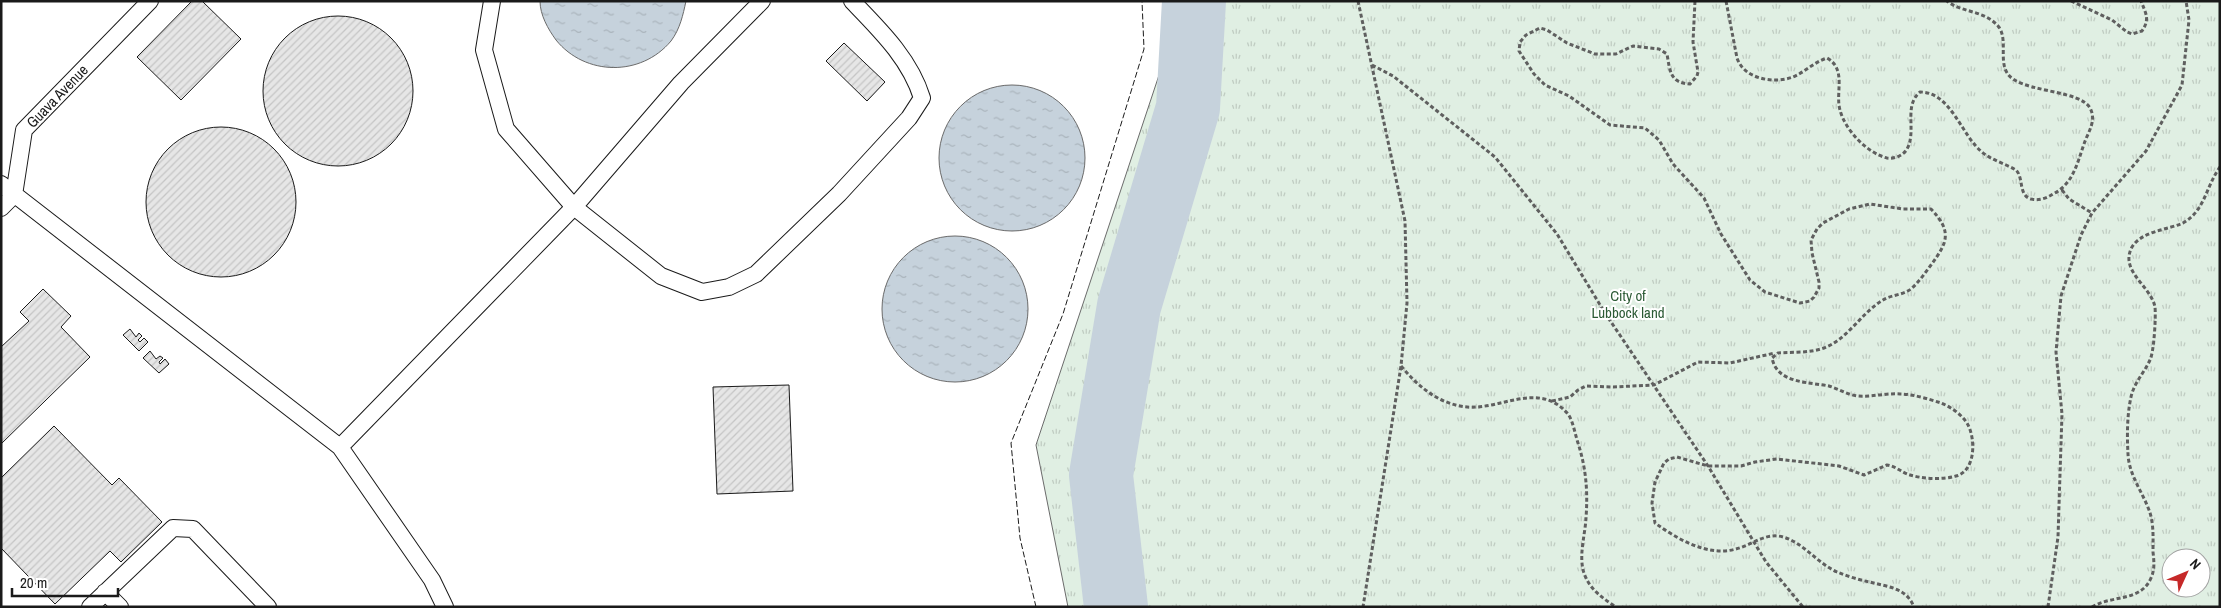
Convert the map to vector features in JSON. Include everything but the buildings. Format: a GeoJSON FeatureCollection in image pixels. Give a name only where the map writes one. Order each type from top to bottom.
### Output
{"type":"FeatureCollection","features":[{"type":"Feature","properties":{"kind":"lane","name":"Guava Avenue"},"geometry":{"type":"LineString","coordinates":[[8,190],[24,130],[150,1]]}},
{"type":"Feature","properties":{"kind":"lane"},"geometry":{"type":"LineString","coordinates":[[492,1],[484,50],[506,128],[574,207],[661,276],[702,292],[729,287],[756,274],[839,194],[908,118],[922,98],[916,78],[886,37],[852,1]]}},
{"type":"Feature","properties":{"kind":"lane"},"geometry":{"type":"LineString","coordinates":[[340,447],[574,207],[680,84],[762,1]]}},
{"type":"Feature","properties":{"kind":"lane"},"geometry":{"type":"LineString","coordinates":[[1,208],[8,190],[340,447],[432,580],[445,607]]}},
{"type":"Feature","properties":{"kind":"lane"},"geometry":{"type":"LineString","coordinates":[[90,607],[173,528],[193,529],[268,607]]}},
{"type":"Feature","properties":{"kind":"lane"},"geometry":{"type":"LineString","coordinates":[[106,592],[120,607]]}},
{"type":"Feature","properties":{"kind":"path"},"geometry":{"type":"LineString","coordinates":[[1358,1],[1405,221],[1407,303],[1400,366],[1363,607]]}},
{"type":"Feature","properties":{"kind":"path"},"geometry":{"type":"LineString","coordinates":[[1552,401],[1570,397],[1586,386],[1613,388],[1654,385],[1698,362],[1730,363],[1778,352],[1807,352],[1829,346],[1846,334],[1882,300],[1910,290],[1924,275],[1945,246],[1945,232],[1941,219],[1928,208],[1903,208],[1870,204],[1849,209],[1823,223],[1811,240],[1819,282],[1819,288],[1814,298],[1800,303],[1765,292],[1750,280],[1721,234],[1704,198],[1673,164],[1659,140],[1644,128],[1610,125],[1568,96],[1545,85],[1534,74],[1519,51],[1520,42],[1526,35],[1540,28],[1547,30],[1567,43],[1595,54],[1616,54],[1633,46],[1659,49],[1667,54],[1671,73],[1675,79],[1681,83],[1690,84],[1698,72],[1693,42],[1695,1]]}},
{"type":"Feature","properties":{"kind":"path"},"geometry":{"type":"LineString","coordinates":[[1726,1],[1737,58],[1742,68],[1755,78],[1782,80],[1794,77],[1820,60],[1827,58],[1832,61],[1839,73],[1838,98],[1840,112],[1853,134],[1873,152],[1891,158],[1897,157],[1906,151],[1910,139],[1912,101],[1920,92],[1926,92],[1944,102],[1954,112],[1968,138],[1983,153],[2019,172],[2023,192],[2027,196],[2031,199],[2046,199],[2062,190],[2073,174],[2091,128],[2093,121],[2092,110],[2088,104],[2078,99],[2025,86],[2011,78],[2004,64],[2002,34],[1999,27],[1991,19],[1955,7],[1947,1]]}},
{"type":"Feature","properties":{"kind":"path"},"geometry":{"type":"LineString","coordinates":[[2071,1],[2112,20],[2132,34],[2142,31],[2147,23],[2148,18],[2141,1]]}},
{"type":"Feature","properties":{"kind":"path"},"geometry":{"type":"LineString","coordinates":[[2048,607],[2058,537],[2062,414],[2056,352],[2061,296],[2081,236],[2092,213],[2146,150],[2182,85],[2189,20],[2186,1]]}},
{"type":"Feature","properties":{"kind":"path"},"geometry":{"type":"LineString","coordinates":[[1372,65],[1393,76],[1494,157],[1557,234],[1708,466],[1754,542],[1780,581],[1804,607]]}},
{"type":"Feature","properties":{"kind":"path"},"geometry":{"type":"LineString","coordinates":[[2092,607],[2110,599],[2137,594],[2150,580],[2154,569],[2153,527],[2149,511],[2130,469],[2127,434],[2130,397],[2151,355],[2155,308],[2149,293],[2130,268],[2128,262],[2132,247],[2144,237],[2183,222],[2194,214],[2204,202],[2214,175],[2220,167]]}},
{"type":"Feature","properties":{"kind":"path"},"geometry":{"type":"LineString","coordinates":[[2062,190],[2070,199],[2092,213]]}},
{"type":"Feature","properties":{"kind":"path"},"geometry":{"type":"LineString","coordinates":[[1778,352],[1772,358],[1778,369],[1785,376],[1802,382],[1830,386],[1855,396],[1873,397],[1900,394],[1946,405],[1959,413],[1968,424],[1972,449],[1970,465],[1967,470],[1958,476],[1936,478],[1908,474],[1887,465],[1864,475],[1839,466],[1777,459],[1754,462],[1742,466],[1708,466],[1677,457],[1669,459],[1664,463],[1655,482],[1652,503],[1655,523],[1672,535],[1706,549],[1719,551],[1736,549],[1765,536],[1782,536],[1797,543],[1836,571],[1871,583],[1888,585],[1903,592],[1914,607]]}},
{"type":"Feature","properties":{"kind":"path"},"geometry":{"type":"LineString","coordinates":[[1400,366],[1429,394],[1443,402],[1462,407],[1493,405],[1526,397],[1538,397],[1552,401],[1569,416],[1583,458],[1587,480],[1582,564],[1585,576],[1591,587],[1616,607]]}},
{"type":"Feature","properties":{"kind":"green space","name":"City of Lubbock land"},"geometry":{"type":"Polygon","coordinates":[[[1167,1],[2220,1],[2220,607],[1068,607],[1036,445],[1175,27],[1167,1]]]}},
{"type":"Feature","properties":{"kind":"water"},"geometry":{"type":"Polygon","coordinates":[[[540,1],[686,1],[677,32],[659,53],[629,66],[613,68],[597,66],[568,52],[547,27],[541,11],[540,1]]]}},
{"type":"Feature","properties":{"kind":"water"},"geometry":{"type":"Polygon","coordinates":[[[1012,85],[1040,91],[1064,106],[1079,130],[1085,158],[1079,186],[1064,210],[1040,225],[1012,231],[984,225],[960,210],[945,186],[939,158],[945,130],[960,106],[984,91],[1012,85]]]}},
{"type":"Feature","properties":{"kind":"water"},"geometry":{"type":"Polygon","coordinates":[[[955,236],[983,242],[995,248],[1006,258],[1016,269],[1022,281],[1028,309],[1022,337],[1016,349],[1006,360],[995,370],[983,376],[955,382],[927,376],[915,370],[904,360],[894,349],[888,337],[882,309],[888,281],[894,269],[904,258],[915,248],[927,242],[955,236]]]}},
{"type":"Feature","properties":{"kind":"waterway"},"geometry":{"type":"LineString","coordinates":[[1116,607],[1101,475],[1129,306],[1188,108],[1194,1]]}},
{"type":"Feature","properties":{"kind":"fence"},"geometry":{"type":"LineString","coordinates":[[1036,607],[1020,538],[1011,443],[1063,314],[1144,49],[1142,1]]}}]}
